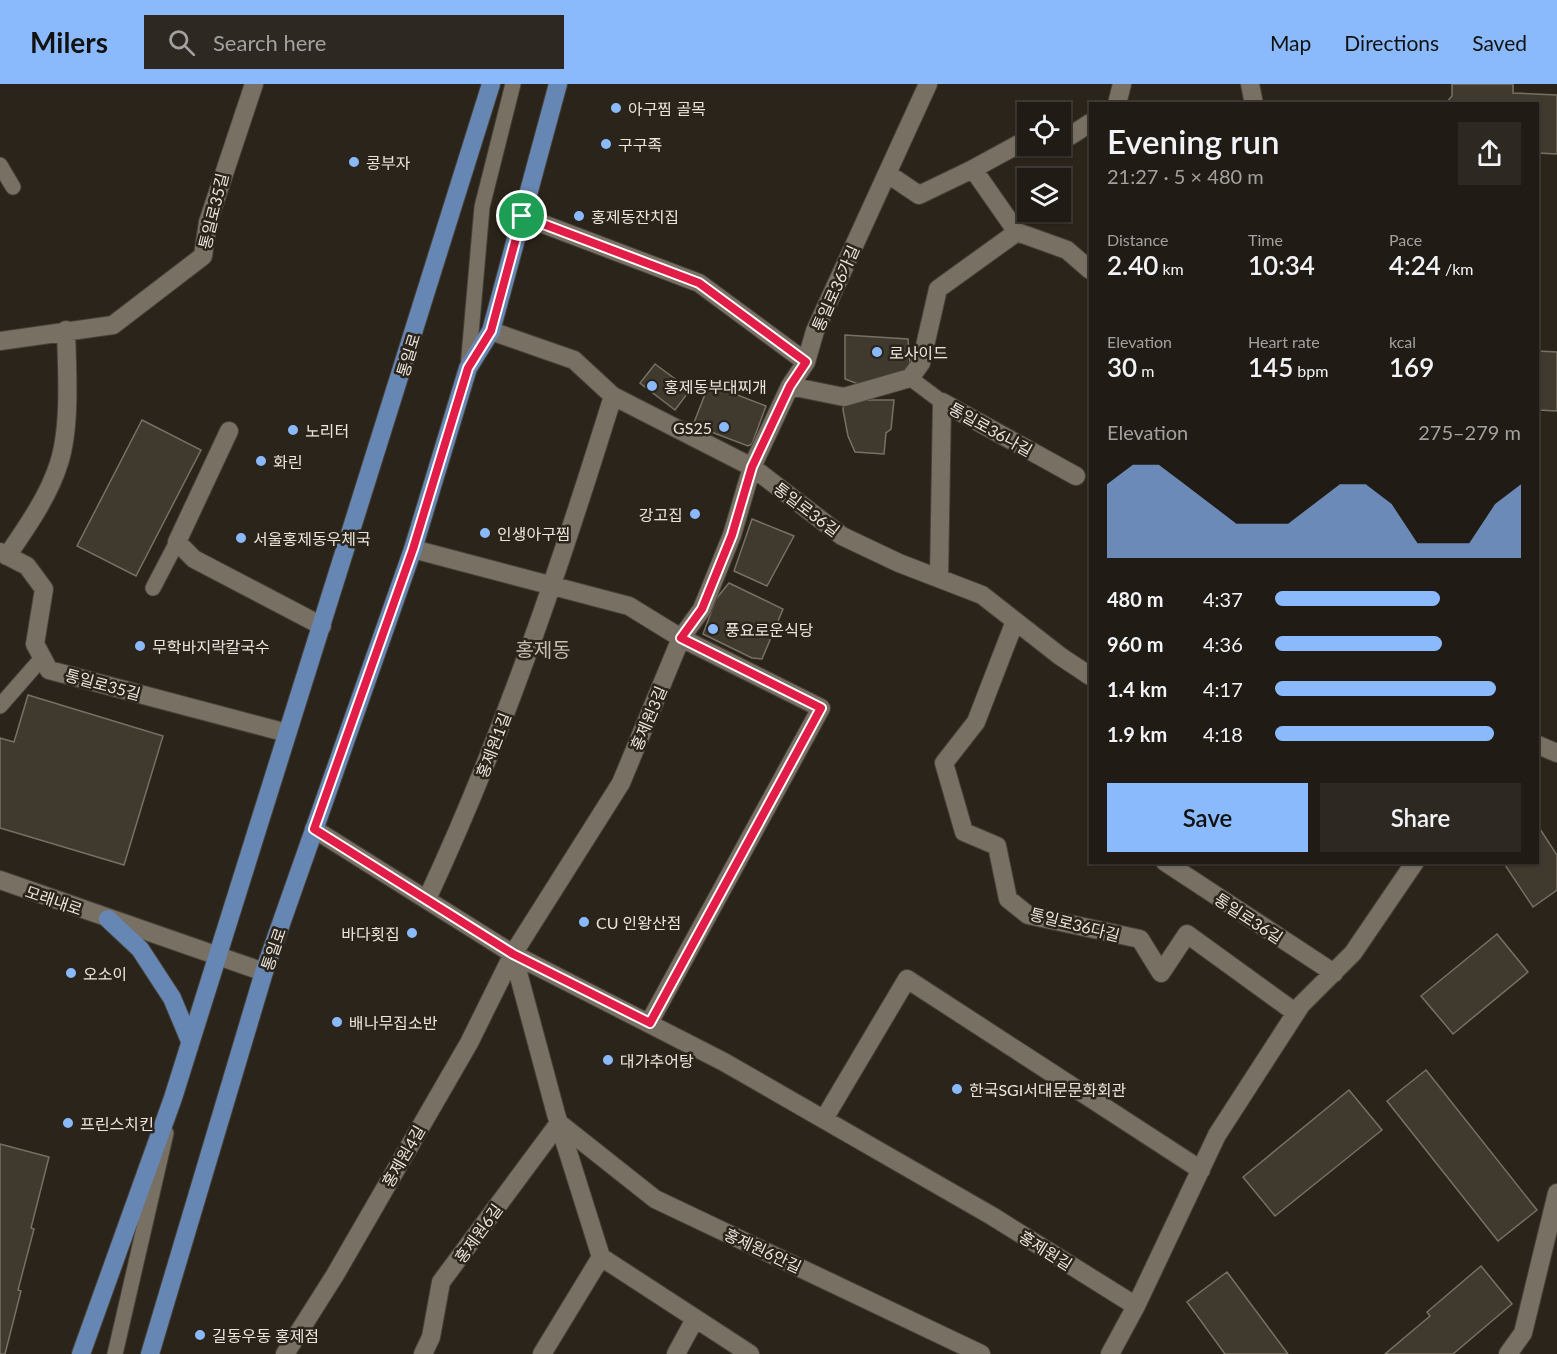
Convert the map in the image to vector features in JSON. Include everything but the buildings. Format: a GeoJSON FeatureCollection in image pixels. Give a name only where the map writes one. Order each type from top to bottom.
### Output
{"type":"FeatureCollection","features":[{"type":"Feature","properties":{"kind":"main road","name":"통일로"},"geometry":{"type":"LineString","coordinates":[[81,1354],[173,1098],[491,84]]}},
{"type":"Feature","properties":{"kind":"main road","name":"통일로"},"geometry":{"type":"LineString","coordinates":[[150,1354],[264,972],[413,549],[468,368],[491,331],[558,84]]}},
{"type":"Feature","properties":{"kind":"main road"},"geometry":{"type":"LineString","coordinates":[[108,919],[140,949],[172,998],[190,1041]]}},
{"type":"Feature","properties":{"kind":"street","name":"통일로35길"},"geometry":{"type":"LineString","coordinates":[[0,341],[113,325],[203,256],[208,222],[254,84]]}},
{"type":"Feature","properties":{"kind":"street","name":"통일로36가길"},"geometry":{"type":"LineString","coordinates":[[752,467],[790,386],[806,362],[815,331],[928,84]]}},
{"type":"Feature","properties":{"kind":"street"},"geometry":{"type":"LineString","coordinates":[[1250,84],[1254,102]]}},
{"type":"Feature","properties":{"kind":"street"},"geometry":{"type":"LineString","coordinates":[[1071,135],[1089,124]]}},
{"type":"Feature","properties":{"kind":"street"},"geometry":{"type":"LineString","coordinates":[[888,174],[919,195],[1017,145]]}},
{"type":"Feature","properties":{"kind":"street"},"geometry":{"type":"LineString","coordinates":[[973,169],[1017,232],[1067,250],[1089,269]]}},
{"type":"Feature","properties":{"kind":"street"},"geometry":{"type":"LineString","coordinates":[[522,216],[699,283],[806,362]]}},
{"type":"Feature","properties":{"kind":"street"},"geometry":{"type":"LineString","coordinates":[[790,386],[844,397],[910,378],[921,363],[938,289],[1017,232]]}},
{"type":"Feature","properties":{"kind":"street"},"geometry":{"type":"LineString","coordinates":[[42,658],[35,644],[44,589],[27,566],[4,554],[32,517],[59,463],[68,397],[66,330]]}},
{"type":"Feature","properties":{"kind":"street","name":"통일로36길"},"geometry":{"type":"LineString","coordinates":[[491,331],[574,360],[613,396],[752,467],[842,536],[982,595],[1060,656],[1089,675]]}},
{"type":"Feature","properties":{"kind":"street","name":"홍제원1길"},"geometry":{"type":"LineString","coordinates":[[427,898],[471,804],[551,587],[613,396]]}},
{"type":"Feature","properties":{"kind":"street"},"geometry":{"type":"LineString","coordinates":[[939,578],[942,402]]}},
{"type":"Feature","properties":{"kind":"street","name":"통일로36나길"},"geometry":{"type":"LineString","coordinates":[[942,402],[1076,476]]}},
{"type":"Feature","properties":{"kind":"street"},"geometry":{"type":"LineString","coordinates":[[229,431],[177,542],[194,559],[321,626]]}},
{"type":"Feature","properties":{"kind":"street","name":"홍제원3길"},"geometry":{"type":"LineString","coordinates":[[513,954],[621,783],[681,638],[702,609],[711,588],[732,535],[752,467]]}},
{"type":"Feature","properties":{"kind":"street"},"geometry":{"type":"LineString","coordinates":[[413,549],[629,606],[681,638],[821,708],[650,1023]]}},
{"type":"Feature","properties":{"kind":"street","name":"통일로36다길"},"geometry":{"type":"LineString","coordinates":[[1015,621],[976,722],[944,763],[964,832],[997,846],[1008,899],[1028,915],[1140,939],[1161,973],[1186,934],[1296,1013]]}},
{"type":"Feature","properties":{"kind":"street","name":"통일로35길"},"geometry":{"type":"LineString","coordinates":[[42,658],[49,670],[287,733]]}},
{"type":"Feature","properties":{"kind":"street"},"geometry":{"type":"LineString","coordinates":[[1539,745],[1557,753]]}},
{"type":"Feature","properties":{"kind":"street","name":"홍제원길"},"geometry":{"type":"LineString","coordinates":[[314,829],[513,954],[724,1062],[992,1216],[1136,1306]]}},
{"type":"Feature","properties":{"kind":"street","name":"통일로36길"},"geometry":{"type":"LineString","coordinates":[[1168,864],[1334,973]]}},
{"type":"Feature","properties":{"kind":"street"},"geometry":{"type":"LineString","coordinates":[[1110,1354],[1136,1306],[1217,1135],[1296,1013],[1353,953],[1414,864]]}},
{"type":"Feature","properties":{"kind":"street","name":"모래내로"},"geometry":{"type":"LineString","coordinates":[[2,885],[264,972]]}},
{"type":"Feature","properties":{"kind":"street"},"geometry":{"type":"LineString","coordinates":[[513,954],[559,1123],[601,1257],[750,1354]]}},
{"type":"Feature","properties":{"kind":"street","name":"홍제원4길"},"geometry":{"type":"LineString","coordinates":[[285,1354],[335,1275],[469,1043],[513,954]]}},
{"type":"Feature","properties":{"kind":"street"},"geometry":{"type":"LineString","coordinates":[[824,1119],[907,979],[1201,1170]]}},
{"type":"Feature","properties":{"kind":"street","name":"홍제원6길"},"geometry":{"type":"LineString","coordinates":[[423,1354],[431,1337],[441,1282],[559,1123]]}},
{"type":"Feature","properties":{"kind":"street","name":"홍제원6안길"},"geometry":{"type":"LineString","coordinates":[[559,1123],[655,1199],[981,1354]]}},
{"type":"Feature","properties":{"kind":"street"},"geometry":{"type":"LineString","coordinates":[[1508,1354],[1522,1333],[1557,1193]]}},
{"type":"Feature","properties":{"kind":"street"},"geometry":{"type":"LineString","coordinates":[[542,1354],[601,1257]]}},
{"type":"Feature","properties":{"kind":"street"},"geometry":{"type":"LineString","coordinates":[[676,1354],[696,1319]]}},
{"type":"Feature","properties":{"kind":"lane"},"geometry":{"type":"LineString","coordinates":[[468,368],[482,207],[513,84]]}},
{"type":"Feature","properties":{"kind":"lane"},"geometry":{"type":"LineString","coordinates":[[0,165],[13,187]]}},
{"type":"Feature","properties":{"kind":"lane","name":"통일로36나길"},"geometry":{"type":"LineString","coordinates":[[910,378],[942,402]]}},
{"type":"Feature","properties":{"kind":"lane"},"geometry":{"type":"LineString","coordinates":[[153,588],[177,542]]}},
{"type":"Feature","properties":{"kind":"lane"},"geometry":{"type":"LineString","coordinates":[[0,705],[42,658]]}},
{"type":"Feature","properties":{"kind":"lane"},"geometry":{"type":"LineString","coordinates":[[115,1354],[160,1167],[173,1098]]}},
{"type":"Feature","properties":{"kind":"place","name":"아구찜 골목"},"geometry":{"type":"Point","coordinates":[616,108]}},
{"type":"Feature","properties":{"kind":"place","name":"구구족"},"geometry":{"type":"Point","coordinates":[606,144]}},
{"type":"Feature","properties":{"kind":"place","name":"콩부자"},"geometry":{"type":"Point","coordinates":[354,162]}},
{"type":"Feature","properties":{"kind":"place","name":"홍제동잔치집"},"geometry":{"type":"Point","coordinates":[579,216]}},
{"type":"Feature","properties":{"kind":"place","name":"로사이드"},"geometry":{"type":"Point","coordinates":[877,352]}},
{"type":"Feature","properties":{"kind":"place","name":"홍제동부대찌개"},"geometry":{"type":"Point","coordinates":[652,386]}},
{"type":"Feature","properties":{"kind":"place","name":"GS25"},"geometry":{"type":"Point","coordinates":[724,427]}},
{"type":"Feature","properties":{"kind":"place","name":"노리터"},"geometry":{"type":"Point","coordinates":[293,430]}},
{"type":"Feature","properties":{"kind":"place","name":"화린"},"geometry":{"type":"Point","coordinates":[261,461]}},
{"type":"Feature","properties":{"kind":"place","name":"강고집"},"geometry":{"type":"Point","coordinates":[695,514]}},
{"type":"Feature","properties":{"kind":"place","name":"인생아구찜"},"geometry":{"type":"Point","coordinates":[485,533]}},
{"type":"Feature","properties":{"kind":"place","name":"서울홍제동우체국"},"geometry":{"type":"Point","coordinates":[241,538]}},
{"type":"Feature","properties":{"kind":"place","name":"풍요로운식당"},"geometry":{"type":"Point","coordinates":[713,629]}},
{"type":"Feature","properties":{"kind":"place","name":"무학바지락칼국수"},"geometry":{"type":"Point","coordinates":[140,646]}},
{"type":"Feature","properties":{"kind":"place","name":"CU 인왕산점"},"geometry":{"type":"Point","coordinates":[584,922]}},
{"type":"Feature","properties":{"kind":"place","name":"바다횟집"},"geometry":{"type":"Point","coordinates":[412,933]}},
{"type":"Feature","properties":{"kind":"place","name":"오소이"},"geometry":{"type":"Point","coordinates":[71,973]}},
{"type":"Feature","properties":{"kind":"place","name":"배나무집소반"},"geometry":{"type":"Point","coordinates":[337,1022]}},
{"type":"Feature","properties":{"kind":"place","name":"대가추어탕"},"geometry":{"type":"Point","coordinates":[608,1060]}},
{"type":"Feature","properties":{"kind":"place","name":"한국SGI서대문문화회관"},"geometry":{"type":"Point","coordinates":[957,1089]}},
{"type":"Feature","properties":{"kind":"place","name":"프린스치킨"},"geometry":{"type":"Point","coordinates":[68,1123]}},
{"type":"Feature","properties":{"kind":"place","name":"길동우동 홍제점"},"geometry":{"type":"Point","coordinates":[200,1335]}},
{"type":"Feature","properties":{"kind":"district","name":"홍제동"},"geometry":{"type":"Point","coordinates":[543,649]}},
{"type":"Feature","properties":{"kind":"route"},"geometry":{"type":"LineString","coordinates":[[522,216],[699,283],[806,362],[790,386],[752,467],[732,535],[702,609],[681,638],[821,708],[650,1023],[513,954],[314,829],[413,549],[468,368],[491,331],[522,216]]}}]}
